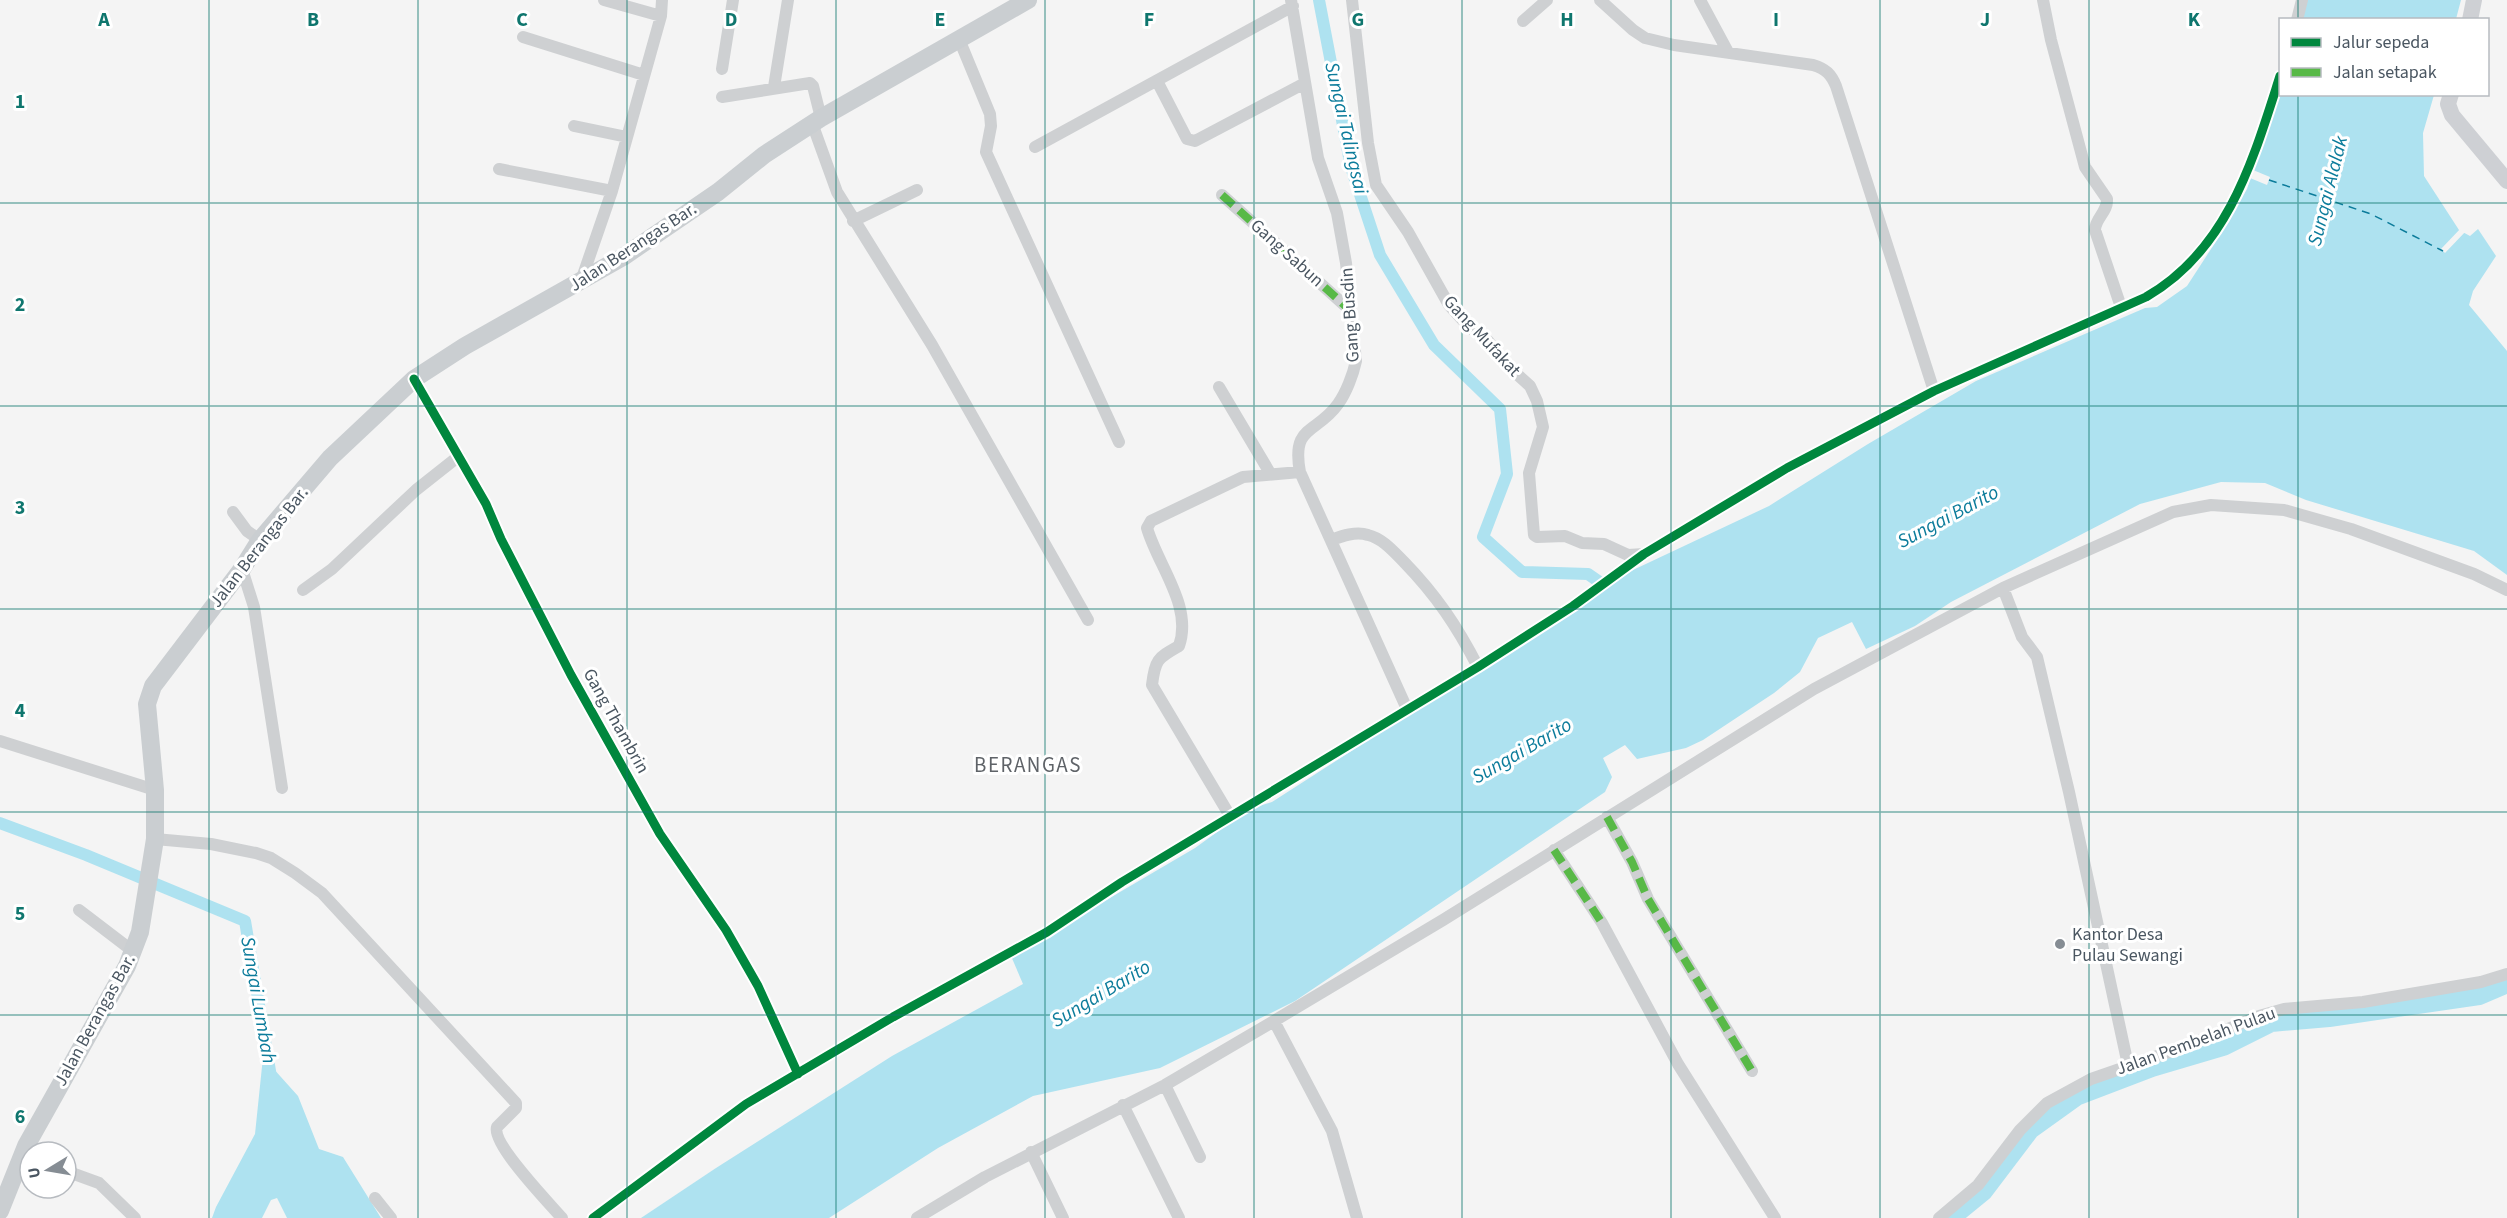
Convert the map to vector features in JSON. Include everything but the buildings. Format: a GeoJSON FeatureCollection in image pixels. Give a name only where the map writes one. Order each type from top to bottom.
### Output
{"type":"FeatureCollection","features":[{"type":"Feature","properties":{"kind":"main road","name":"Jalan Berangas Bar."},"geometry":{"type":"LineString","coordinates":[[35,1140],[134,952],[144,910],[154,842],[155,790],[147,704],[153,686],[242,569],[260,540],[330,458],[414,379],[465,346],[580,283],[718,192],[764,155],[817,121],[1028,0]]}},
{"type":"Feature","properties":{"kind":"main road","name":"Jalan Berangas Bar."},"geometry":{"type":"LineString","coordinates":[[0,1211],[18,1174]]}},
{"type":"Feature","properties":{"kind":"street"},"geometry":{"type":"LineString","coordinates":[[604,0],[661,16]]}},
{"type":"Feature","properties":{"kind":"street"},"geometry":{"type":"LineString","coordinates":[[580,283],[612,191],[661,16],[663,0]]}},
{"type":"Feature","properties":{"kind":"street"},"geometry":{"type":"LineString","coordinates":[[722,69],[733,0]]}},
{"type":"Feature","properties":{"kind":"street"},"geometry":{"type":"LineString","coordinates":[[774,87],[788,0]]}},
{"type":"Feature","properties":{"kind":"street","name":"Gang Mufakat"},"geometry":{"type":"LineString","coordinates":[[1352,0],[1368,143],[1376,185],[1408,232],[1449,305],[1469,327],[1488,341],[1508,366],[1530,386],[1537,401],[1543,427],[1529,473],[1534,535],[1537,537],[1565,536],[1582,543],[1604,544],[1628,555],[1642,556]]}},
{"type":"Feature","properties":{"kind":"street"},"geometry":{"type":"LineString","coordinates":[[1523,21],[1546,0]]}},
{"type":"Feature","properties":{"kind":"street"},"geometry":{"type":"LineString","coordinates":[[1600,0],[1645,38],[1813,65],[1824,68],[1833,78],[1934,391]]}},
{"type":"Feature","properties":{"kind":"street"},"geometry":{"type":"LineString","coordinates":[[1700,0],[1728,52]]}},
{"type":"Feature","properties":{"kind":"street"},"geometry":{"type":"LineString","coordinates":[[2043,0],[2051,40],[2085,167],[2107,199],[2107,205],[2095,230],[2121,307]]}},
{"type":"Feature","properties":{"kind":"street"},"geometry":{"type":"LineString","coordinates":[[2298,18],[2302,0]]}},
{"type":"Feature","properties":{"kind":"street"},"geometry":{"type":"LineString","coordinates":[[2470,18],[2474,0]]}},
{"type":"Feature","properties":{"kind":"street"},"geometry":{"type":"LineString","coordinates":[[1035,147],[1157,81],[1292,3]]}},
{"type":"Feature","properties":{"kind":"street","name":"Gang Busdin"},"geometry":{"type":"LineString","coordinates":[[1292,3],[1318,158],[1337,213],[1346,263],[1356,361],[1354,371],[1338,405],[1299,442],[1297,458],[1300,472],[1407,709]]}},
{"type":"Feature","properties":{"kind":"street"},"geometry":{"type":"LineString","coordinates":[[523,37],[644,75]]}},
{"type":"Feature","properties":{"kind":"street"},"geometry":{"type":"LineString","coordinates":[[959,39],[990,114],[991,126],[986,147],[988,157],[1119,442]]}},
{"type":"Feature","properties":{"kind":"street"},"geometry":{"type":"LineString","coordinates":[[593,1218],[746,1104],[893,1017],[1047,932],[1122,882],[1478,667],[1578,602],[1642,556],[1787,468],[1934,391],[2146,297],[2169,284],[2191,264],[2232,207],[2248,171],[2279,79]]}},
{"type":"Feature","properties":{"kind":"street"},"geometry":{"type":"LineString","coordinates":[[1157,81],[1187,139],[1196,141],[1305,83]]}},
{"type":"Feature","properties":{"kind":"street"},"geometry":{"type":"LineString","coordinates":[[722,97],[810,82],[813,86],[817,121],[837,192],[932,345],[1088,620]]}},
{"type":"Feature","properties":{"kind":"street"},"geometry":{"type":"LineString","coordinates":[[2450,96],[2448,104],[2450,112],[2507,180]]}},
{"type":"Feature","properties":{"kind":"street"},"geometry":{"type":"LineString","coordinates":[[574,126],[627,137]]}},
{"type":"Feature","properties":{"kind":"street"},"geometry":{"type":"LineString","coordinates":[[499,169],[612,191]]}},
{"type":"Feature","properties":{"kind":"street"},"geometry":{"type":"LineString","coordinates":[[854,221],[917,190]]}},
{"type":"Feature","properties":{"kind":"street","name":"Gang Sabun"},"geometry":{"type":"LineString","coordinates":[[1222,195],[1351,311]]}},
{"type":"Feature","properties":{"kind":"street","name":"Gang Thambrin"},"geometry":{"type":"LineString","coordinates":[[414,379],[486,504],[501,539],[571,675],[660,834],[737,949],[758,986],[798,1074]]}},
{"type":"Feature","properties":{"kind":"street"},"geometry":{"type":"LineString","coordinates":[[1219,387],[1270,473]]}},
{"type":"Feature","properties":{"kind":"street"},"geometry":{"type":"LineString","coordinates":[[303,590],[332,569],[416,490],[459,456]]}},
{"type":"Feature","properties":{"kind":"street"},"geometry":{"type":"LineString","coordinates":[[1230,816],[1152,685],[1159,658],[1162,654],[1179,646],[1184,623],[1147,528],[1151,520],[1242,477],[1300,472]]}},
{"type":"Feature","properties":{"kind":"street"},"geometry":{"type":"LineString","coordinates":[[917,1218],[1031,1152],[1165,1085],[1274,1021],[1443,920],[1814,689],[2003,588],[2173,512],[2206,505],[2284,510],[2351,529],[2474,574],[2507,590]]}},
{"type":"Feature","properties":{"kind":"street"},"geometry":{"type":"LineString","coordinates":[[233,512],[247,531],[260,540]]}},
{"type":"Feature","properties":{"kind":"street"},"geometry":{"type":"LineString","coordinates":[[1331,540],[1363,534],[1370,535],[1392,550],[1431,590],[1458,628],[1478,667]]}},
{"type":"Feature","properties":{"kind":"street"},"geometry":{"type":"LineString","coordinates":[[242,569],[254,607],[282,788]]}},
{"type":"Feature","properties":{"kind":"street"},"geometry":{"type":"LineString","coordinates":[[2003,588],[2022,637],[2037,657],[2128,1065]]}},
{"type":"Feature","properties":{"kind":"street"},"geometry":{"type":"LineString","coordinates":[[0,741],[155,790]]}},
{"type":"Feature","properties":{"kind":"street"},"geometry":{"type":"LineString","coordinates":[[1607,817],[1632,862],[1648,899],[1752,1071]]}},
{"type":"Feature","properties":{"kind":"street"},"geometry":{"type":"LineString","coordinates":[[154,842],[211,844],[256,853],[271,858],[322,893],[516,1103],[516,1108],[497,1127],[495,1134],[521,1171],[562,1218]]}},
{"type":"Feature","properties":{"kind":"street"},"geometry":{"type":"LineString","coordinates":[[1554,850],[1602,923],[1678,1064],[1775,1218]]}},
{"type":"Feature","properties":{"kind":"street"},"geometry":{"type":"LineString","coordinates":[[79,910],[134,952]]}},
{"type":"Feature","properties":{"kind":"street","name":"Jalan Pembelah Pulau"},"geometry":{"type":"LineString","coordinates":[[1939,1218],[1978,1185],[2020,1130],[2047,1103],[2091,1079],[2192,1044],[2259,1016],[2284,1009],[2363,1002],[2481,982],[2507,974]]}},
{"type":"Feature","properties":{"kind":"street"},"geometry":{"type":"LineString","coordinates":[[1274,1021],[1332,1131],[1358,1218]]}},
{"type":"Feature","properties":{"kind":"street"},"geometry":{"type":"LineString","coordinates":[[1165,1085],[1200,1157]]}},
{"type":"Feature","properties":{"kind":"street"},"geometry":{"type":"LineString","coordinates":[[1124,1105],[1179,1218]]}},
{"type":"Feature","properties":{"kind":"street"},"geometry":{"type":"LineString","coordinates":[[1031,1152],[1063,1218]]}},
{"type":"Feature","properties":{"kind":"street"},"geometry":{"type":"LineString","coordinates":[[78,1175],[99,1183],[135,1218]]}},
{"type":"Feature","properties":{"kind":"street"},"geometry":{"type":"LineString","coordinates":[[375,1198],[392,1218]]}},
{"type":"Feature","properties":{"kind":"water"},"geometry":{"type":"Polygon","coordinates":[[[2307,0],[2461,0],[2456,18],[2302,18],[2307,0]]]}},
{"type":"Feature","properties":{"kind":"water"},"geometry":{"type":"Polygon","coordinates":[[[2279,90],[2279,96],[2434,96],[2423,133],[2424,176],[2459,230],[2470,236],[2478,229],[2496,256],[2473,291],[2469,305],[2507,351],[2507,575],[2474,551],[2306,500],[2265,483],[2221,482],[2140,504],[1951,602],[1915,626],[1866,649],[1852,622],[1818,638],[1800,672],[1774,693],[1703,740],[1686,748],[1637,759],[1625,745],[1603,758],[1612,777],[1605,792],[1295,1001],[1160,1068],[1033,1096],[938,1148],[829,1218],[641,1218],[892,1056],[1023,984],[1011,956],[1195,848],[1249,809],[1272,802],[1633,570],[1769,506],[1868,444],[1976,381],[2145,308],[2157,307],[2187,286],[2247,189],[2279,90]]]}},
{"type":"Feature","properties":{"kind":"water"},"geometry":{"type":"Polygon","coordinates":[[[263,1057],[298,1096],[319,1149],[343,1157],[381,1218],[287,1218],[277,1198],[271,1200],[262,1218],[212,1218],[255,1134],[263,1057]]]}},
{"type":"Feature","properties":{"kind":"pier"},"geometry":{"type":"Polygon","coordinates":[[[2253,170],[2270,177],[2267,185],[2250,178],[2253,170]]]}},
{"type":"Feature","properties":{"kind":"pier"},"geometry":{"type":"Polygon","coordinates":[[[2461,228],[2466,231],[2445,253],[2441,249],[2461,228]]]}},
{"type":"Feature","properties":{"kind":"waterway","name":"Sungai Talingsai"},"geometry":{"type":"LineString","coordinates":[[1319,0],[1351,167],[1380,255],[1434,345],[1500,409],[1507,474],[1483,537],[1522,572],[1588,574],[1611,590]]}},
{"type":"Feature","properties":{"kind":"waterway","name":"Sungai Lumbah"},"geometry":{"type":"LineString","coordinates":[[0,823],[86,855],[245,921],[271,1077]]}},
{"type":"Feature","properties":{"kind":"waterway"},"geometry":{"type":"LineString","coordinates":[[1950,1218],[1983,1191],[2030,1129],[2076,1096],[2152,1067],[2223,1046],[2271,1022],[2329,1017],[2479,995],[2507,983]]}},
{"type":"Feature","properties":{"kind":"ferry route"},"geometry":{"type":"LineString","coordinates":[[2269,180],[2371,214],[2443,251]]}},
{"type":"Feature","properties":{"kind":"marked path"},"geometry":{"type":"LineString","coordinates":[[1222,195],[1351,311]]}},
{"type":"Feature","properties":{"kind":"marked path"},"geometry":{"type":"LineString","coordinates":[[1607,817],[1632,862],[1648,899],[1752,1071]]}},
{"type":"Feature","properties":{"kind":"marked path"},"geometry":{"type":"LineString","coordinates":[[1554,850],[1602,923]]}},
{"type":"Feature","properties":{"kind":"cycle path"},"geometry":{"type":"LineString","coordinates":[[593,1218],[746,1104],[893,1017],[1047,932],[1122,882],[1478,667],[1573,606],[1644,554],[1787,468],[1934,391],[2146,297],[2174,277],[2198,254],[2217,229],[2234,200],[2247,170],[2279,79]]}},
{"type":"Feature","properties":{"kind":"cycle path"},"geometry":{"type":"LineString","coordinates":[[414,379],[486,504],[501,539],[571,675],[660,834],[726,930],[758,986],[798,1074]]}},
{"type":"Feature","properties":{"kind":"place","name":"Kantor Desa Pulau Sewangi"},"geometry":{"type":"Point","coordinates":[2060,944]}},
{"type":"Feature","properties":{"kind":"district","name":"BERANGAS"},"geometry":{"type":"Point","coordinates":[1028,765]}},
{"type":"Feature","properties":{"kind":"water label","name":"Sungai Alalak"},"geometry":{"type":"Point","coordinates":[2328,191]}},
{"type":"Feature","properties":{"kind":"water label","name":"Sungai Barito"},"geometry":{"type":"Point","coordinates":[1948,517]}},
{"type":"Feature","properties":{"kind":"water label","name":"Sungai Barito"},"geometry":{"type":"Point","coordinates":[1522,751]}},
{"type":"Feature","properties":{"kind":"water label","name":"Sungai Barito"},"geometry":{"type":"Point","coordinates":[1101,994]}}]}
